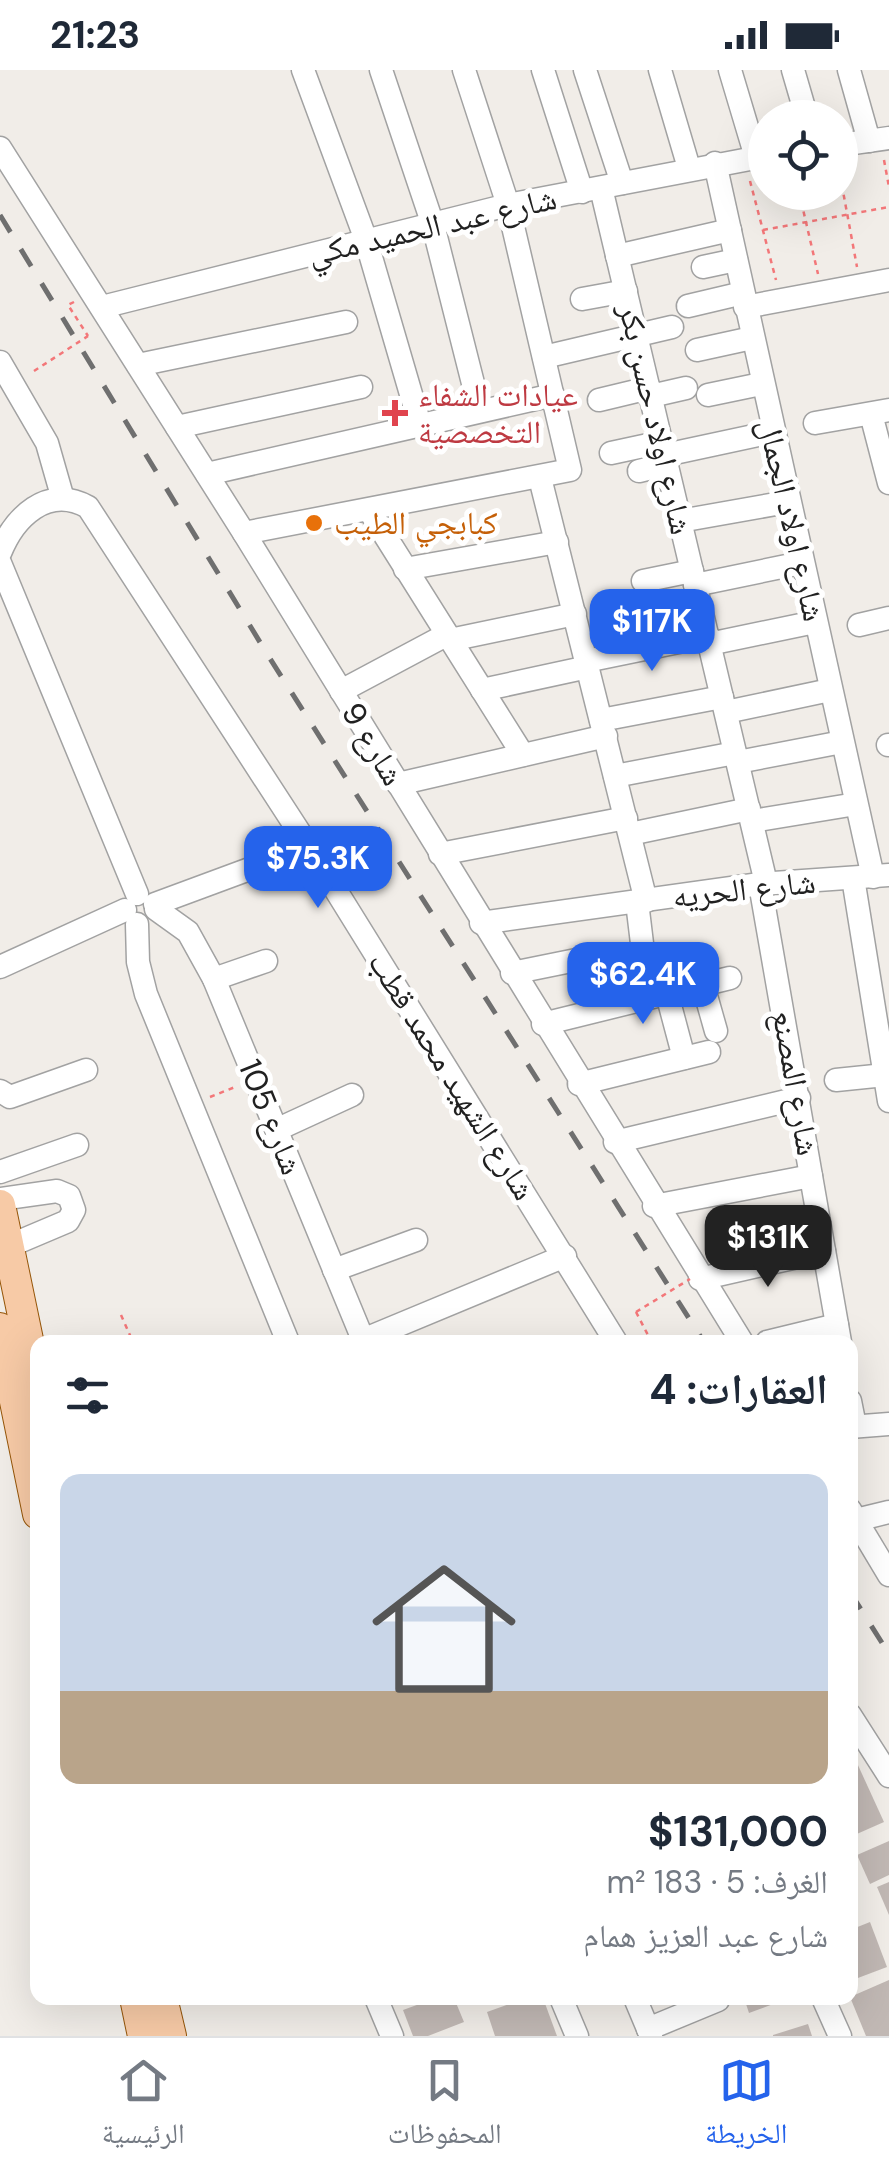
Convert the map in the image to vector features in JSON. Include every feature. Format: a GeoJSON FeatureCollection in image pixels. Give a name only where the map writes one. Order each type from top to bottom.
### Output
{"type":"FeatureCollection","features":[{"type":"Feature","properties":{"kind":"main road"},"geometry":{"type":"LineString","coordinates":[[0,1202],[4,1248],[30,1355]]}},
{"type":"Feature","properties":{"kind":"main road"},"geometry":{"type":"LineString","coordinates":[[0,1328],[30,1475]]}},
{"type":"Feature","properties":{"kind":"main road"},"geometry":{"type":"LineString","coordinates":[[136,2005],[143,2036]]}},
{"type":"Feature","properties":{"kind":"main road"},"geometry":{"type":"LineString","coordinates":[[163,2005],[170,2036]]}},
{"type":"Feature","properties":{"kind":"street"},"geometry":{"type":"LineString","coordinates":[[303,70],[366,240],[420,425]]}},
{"type":"Feature","properties":{"kind":"street"},"geometry":{"type":"LineString","coordinates":[[382,70],[433,225],[480,411]]}},
{"type":"Feature","properties":{"kind":"street"},"geometry":{"type":"LineString","coordinates":[[244,534],[568,472],[570,466],[508,205],[464,70]]}},
{"type":"Feature","properties":{"kind":"street"},"geometry":{"type":"LineString","coordinates":[[542,70],[602,188]]}},
{"type":"Feature","properties":{"kind":"street"},"geometry":{"type":"LineString","coordinates":[[585,70],[602,188]]}},
{"type":"Feature","properties":{"kind":"street"},"geometry":{"type":"LineString","coordinates":[[660,70],[689,168]]}},
{"type":"Feature","properties":{"kind":"street"},"geometry":{"type":"LineString","coordinates":[[730,70],[748,133]]}},
{"type":"Feature","properties":{"kind":"street"},"geometry":{"type":"LineString","coordinates":[[793,70],[802,100]]}},
{"type":"Feature","properties":{"kind":"street"},"geometry":{"type":"LineString","coordinates":[[849,70],[879,139]]}},
{"type":"Feature","properties":{"kind":"street","name":"شارع 9"},"geometry":{"type":"LineString","coordinates":[[0,148],[91,302],[138,365],[341,691],[695,1279],[737,1335]]}},
{"type":"Feature","properties":{"kind":"street","name":"شارع عبد الحميد مكي"},"geometry":{"type":"LineString","coordinates":[[91,302],[508,205],[748,158]]}},
{"type":"Feature","properties":{"kind":"street","name":"شارع اولاد الجمال"},"geometry":{"type":"LineString","coordinates":[[715,163],[872,877],[888,1091]]}},
{"type":"Feature","properties":{"kind":"street","name":"شارع اولاد حسن بكر"},"geometry":{"type":"LineString","coordinates":[[602,188],[763,884]]}},
{"type":"Feature","properties":{"kind":"street"},"geometry":{"type":"LineString","coordinates":[[618,256],[730,230]]}},
{"type":"Feature","properties":{"kind":"street"},"geometry":{"type":"LineString","coordinates":[[703,267],[736,260]]}},
{"type":"Feature","properties":{"kind":"street"},"geometry":{"type":"LineString","coordinates":[[688,306],[781,300],[889,280]]}},
{"type":"Feature","properties":{"kind":"street"},"geometry":{"type":"LineString","coordinates":[[582,300],[626,291]]}},
{"type":"Feature","properties":{"kind":"street"},"geometry":{"type":"LineString","coordinates":[[138,365],[346,322]]}},
{"type":"Feature","properties":{"kind":"street"},"geometry":{"type":"LineString","coordinates":[[544,357],[672,327]]}},
{"type":"Feature","properties":{"kind":"street"},"geometry":{"type":"LineString","coordinates":[[697,350],[752,338]]}},
{"type":"Feature","properties":{"kind":"street"},"geometry":{"type":"LineString","coordinates":[[0,362],[47,444],[63,499],[26,512],[11,526],[0,553]]}},
{"type":"Feature","properties":{"kind":"street"},"geometry":{"type":"LineString","coordinates":[[599,400],[761,384]]}},
{"type":"Feature","properties":{"kind":"street"},"geometry":{"type":"LineString","coordinates":[[177,427],[360,387]]}},
{"type":"Feature","properties":{"kind":"street"},"geometry":{"type":"LineString","coordinates":[[207,474],[553,394]]}},
{"type":"Feature","properties":{"kind":"street"},"geometry":{"type":"LineString","coordinates":[[816,423],[880,412],[889,483]]}},
{"type":"Feature","properties":{"kind":"street"},"geometry":{"type":"LineString","coordinates":[[611,453],[665,454],[772,432]]}},
{"type":"Feature","properties":{"kind":"street"},"geometry":{"type":"LineString","coordinates":[[640,471],[665,454]]}},
{"type":"Feature","properties":{"kind":"street"},"geometry":{"type":"LineString","coordinates":[[540,478],[628,826],[642,901],[644,960]]}},
{"type":"Feature","properties":{"kind":"street","name":"شارع الشهيد محمد قطب"},"geometry":{"type":"LineString","coordinates":[[63,499],[88,507],[309,846],[612,1335]]}},
{"type":"Feature","properties":{"kind":"street"},"geometry":{"type":"LineString","coordinates":[[680,521],[787,502]]}},
{"type":"Feature","properties":{"kind":"street"},"geometry":{"type":"LineString","coordinates":[[369,510],[523,755]]}},
{"type":"Feature","properties":{"kind":"street"},"geometry":{"type":"LineString","coordinates":[[406,569],[557,542]]}},
{"type":"Feature","properties":{"kind":"street"},"geometry":{"type":"LineString","coordinates":[[644,581],[694,578],[801,562]]}},
{"type":"Feature","properties":{"kind":"street","name":"شارع 105"},"geometry":{"type":"LineString","coordinates":[[0,563],[142,908],[141,978],[285,1335]]}},
{"type":"Feature","properties":{"kind":"street"},"geometry":{"type":"LineString","coordinates":[[341,691],[448,638],[575,614]]}},
{"type":"Feature","properties":{"kind":"street"},"geometry":{"type":"LineString","coordinates":[[859,625],[889,618]]}},
{"type":"Feature","properties":{"kind":"street"},"geometry":{"type":"LineString","coordinates":[[482,690],[587,664],[814,622]]}},
{"type":"Feature","properties":{"kind":"street"},"geometry":{"type":"LineString","coordinates":[[398,784],[523,755],[603,728],[830,690]]}},
{"type":"Feature","properties":{"kind":"street"},"geometry":{"type":"LineString","coordinates":[[615,776],[842,742]]}},
{"type":"Feature","properties":{"kind":"street"},"geometry":{"type":"LineString","coordinates":[[440,854],[628,826],[856,804]]}},
{"type":"Feature","properties":{"kind":"street"},"geometry":{"type":"LineString","coordinates":[[0,966],[309,846]]}},
{"type":"Feature","properties":{"kind":"street","name":"شارع الحريه"},"geometry":{"type":"LineString","coordinates":[[481,923],[763,884],[872,877]]}},
{"type":"Feature","properties":{"kind":"street","name":"شارع المصنع"},"geometry":{"type":"LineString","coordinates":[[763,884],[838,1334]]}},
{"type":"Feature","properties":{"kind":"street","name":"شارع 105"},"geometry":{"type":"LineString","coordinates":[[142,908],[188,932],[214,980],[359,1335]]}},
{"type":"Feature","properties":{"kind":"street"},"geometry":{"type":"LineString","coordinates":[[512,973],[591,957]]}},
{"type":"Feature","properties":{"kind":"street"},"geometry":{"type":"LineString","coordinates":[[214,980],[266,961]]}},
{"type":"Feature","properties":{"kind":"street"},"geometry":{"type":"LineString","coordinates":[[543,1024],[730,978]]}},
{"type":"Feature","properties":{"kind":"street"},"geometry":{"type":"LineString","coordinates":[[579,1084],[684,1058],[713,1041],[703,985]]}},
{"type":"Feature","properties":{"kind":"street"},"geometry":{"type":"LineString","coordinates":[[667,994],[684,1058]]}},
{"type":"Feature","properties":{"kind":"street"},"geometry":{"type":"LineString","coordinates":[[0,1090],[10,1096],[86,1070]]}},
{"type":"Feature","properties":{"kind":"street"},"geometry":{"type":"LineString","coordinates":[[836,1080],[888,1091]]}},
{"type":"Feature","properties":{"kind":"street"},"geometry":{"type":"LineString","coordinates":[[276,1130],[352,1095]]}},
{"type":"Feature","properties":{"kind":"street"},"geometry":{"type":"LineString","coordinates":[[615,1142],[799,1098]]}},
{"type":"Feature","properties":{"kind":"street"},"geometry":{"type":"LineString","coordinates":[[0,1172],[77,1145]]}},
{"type":"Feature","properties":{"kind":"street"},"geometry":{"type":"LineString","coordinates":[[654,1206],[812,1176]]}},
{"type":"Feature","properties":{"kind":"street"},"geometry":{"type":"LineString","coordinates":[[0,1202],[57,1192],[69,1196],[74,1210],[68,1221],[4,1248]]}},
{"type":"Feature","properties":{"kind":"street"},"geometry":{"type":"LineString","coordinates":[[334,1270],[416,1240]]}},
{"type":"Feature","properties":{"kind":"street"},"geometry":{"type":"LineString","coordinates":[[695,1279],[824,1250]]}},
{"type":"Feature","properties":{"kind":"street"},"geometry":{"type":"LineString","coordinates":[[378,1335],[564,1256]]}},
{"type":"Feature","properties":{"kind":"street"},"geometry":{"type":"LineString","coordinates":[[858,1426],[889,1424]]}},
{"type":"Feature","properties":{"kind":"street"},"geometry":{"type":"LineString","coordinates":[[858,1515],[889,1512]]}},
{"type":"Feature","properties":{"kind":"street"},"geometry":{"type":"LineString","coordinates":[[858,1523],[889,1575]]}},
{"type":"Feature","properties":{"kind":"street"},"geometry":{"type":"LineString","coordinates":[[858,1728],[889,1776]]}},
{"type":"Feature","properties":{"kind":"street"},"geometry":{"type":"LineString","coordinates":[[379,2005],[392,2036]]}},
{"type":"Feature","properties":{"kind":"street"},"geometry":{"type":"LineString","coordinates":[[564,2005],[577,2036]]}},
{"type":"Feature","properties":{"kind":"street"},"geometry":{"type":"LineString","coordinates":[[638,2005],[649,2033],[708,2005]]}},
{"type":"Feature","properties":{"kind":"street"},"geometry":{"type":"LineString","coordinates":[[826,2005],[840,2036]]}},
{"type":"Feature","properties":{"kind":"path"},"geometry":{"type":"LineString","coordinates":[[879,139],[889,187]]}},
{"type":"Feature","properties":{"kind":"path"},"geometry":{"type":"LineString","coordinates":[[763,230],[889,207]]}},
{"type":"Feature","properties":{"kind":"path"},"geometry":{"type":"LineString","coordinates":[[761,210],[781,300]]}},
{"type":"Feature","properties":{"kind":"path"},"geometry":{"type":"LineString","coordinates":[[803,210],[822,293]]}},
{"type":"Feature","properties":{"kind":"path"},"geometry":{"type":"LineString","coordinates":[[847,210],[861,286]]}},
{"type":"Feature","properties":{"kind":"path"},"geometry":{"type":"LineString","coordinates":[[34,371],[88,336],[68,305],[91,302]]}},
{"type":"Feature","properties":{"kind":"path"},"geometry":{"type":"LineString","coordinates":[[191,1104],[256,1080]]}},
{"type":"Feature","properties":{"kind":"path"},"geometry":{"type":"LineString","coordinates":[[648,1335],[636,1312],[695,1279]]}},
{"type":"Feature","properties":{"kind":"path"},"geometry":{"type":"LineString","coordinates":[[121,1314],[129,1335]]}},
{"type":"Feature","properties":{"kind":"building"},"geometry":{"type":"Polygon","coordinates":[[[858,1765],[884,1822],[858,1833],[858,1765]]]}},
{"type":"Feature","properties":{"kind":"building"},"geometry":{"type":"Polygon","coordinates":[[[889,1841],[889,1875],[870,1884],[858,1855],[889,1841]]]}},
{"type":"Feature","properties":{"kind":"building"},"geometry":{"type":"Polygon","coordinates":[[[889,1882],[889,1915],[877,1887],[889,1882]]]}},
{"type":"Feature","properties":{"kind":"building"},"geometry":{"type":"Polygon","coordinates":[[[870,1922],[887,1967],[858,1978],[858,1927],[870,1922]]]}},
{"type":"Feature","properties":{"kind":"building"},"geometry":{"type":"Polygon","coordinates":[[[889,1980],[889,2036],[866,2036],[853,2005],[858,2005],[858,1994],[889,1980]]]}},
{"type":"Feature","properties":{"kind":"building"},"geometry":{"type":"Polygon","coordinates":[[[417,2005],[457,2005],[464,2022],[428,2036],[413,2036],[403,2010],[417,2005]]]}},
{"type":"Feature","properties":{"kind":"building"},"geometry":{"type":"Polygon","coordinates":[[[506,2005],[546,2005],[557,2036],[495,2036],[487,2012],[506,2005]]]}},
{"type":"Feature","properties":{"kind":"building"},"geometry":{"type":"Polygon","coordinates":[[[746,2005],[770,2005],[749,2013],[746,2005]]]}},
{"type":"Feature","properties":{"kind":"building"},"geometry":{"type":"Polygon","coordinates":[[[808,2024],[812,2036],[773,2036],[773,2035],[808,2024]]]}},
{"type":"Feature","properties":{"kind":"railway"},"geometry":{"type":"LineString","coordinates":[[0,215],[269,657],[700,1335]]}},
{"type":"Feature","properties":{"kind":"railway"},"geometry":{"type":"LineString","coordinates":[[858,1605],[889,1654]]}},
{"type":"Feature","properties":{"kind":"place","name":"عيادات الشفاء التخصصية"},"geometry":{"type":"Point","coordinates":[395,413]}},
{"type":"Feature","properties":{"kind":"place","name":"كبابجي الطيب"},"geometry":{"type":"Point","coordinates":[314,523]}}]}
